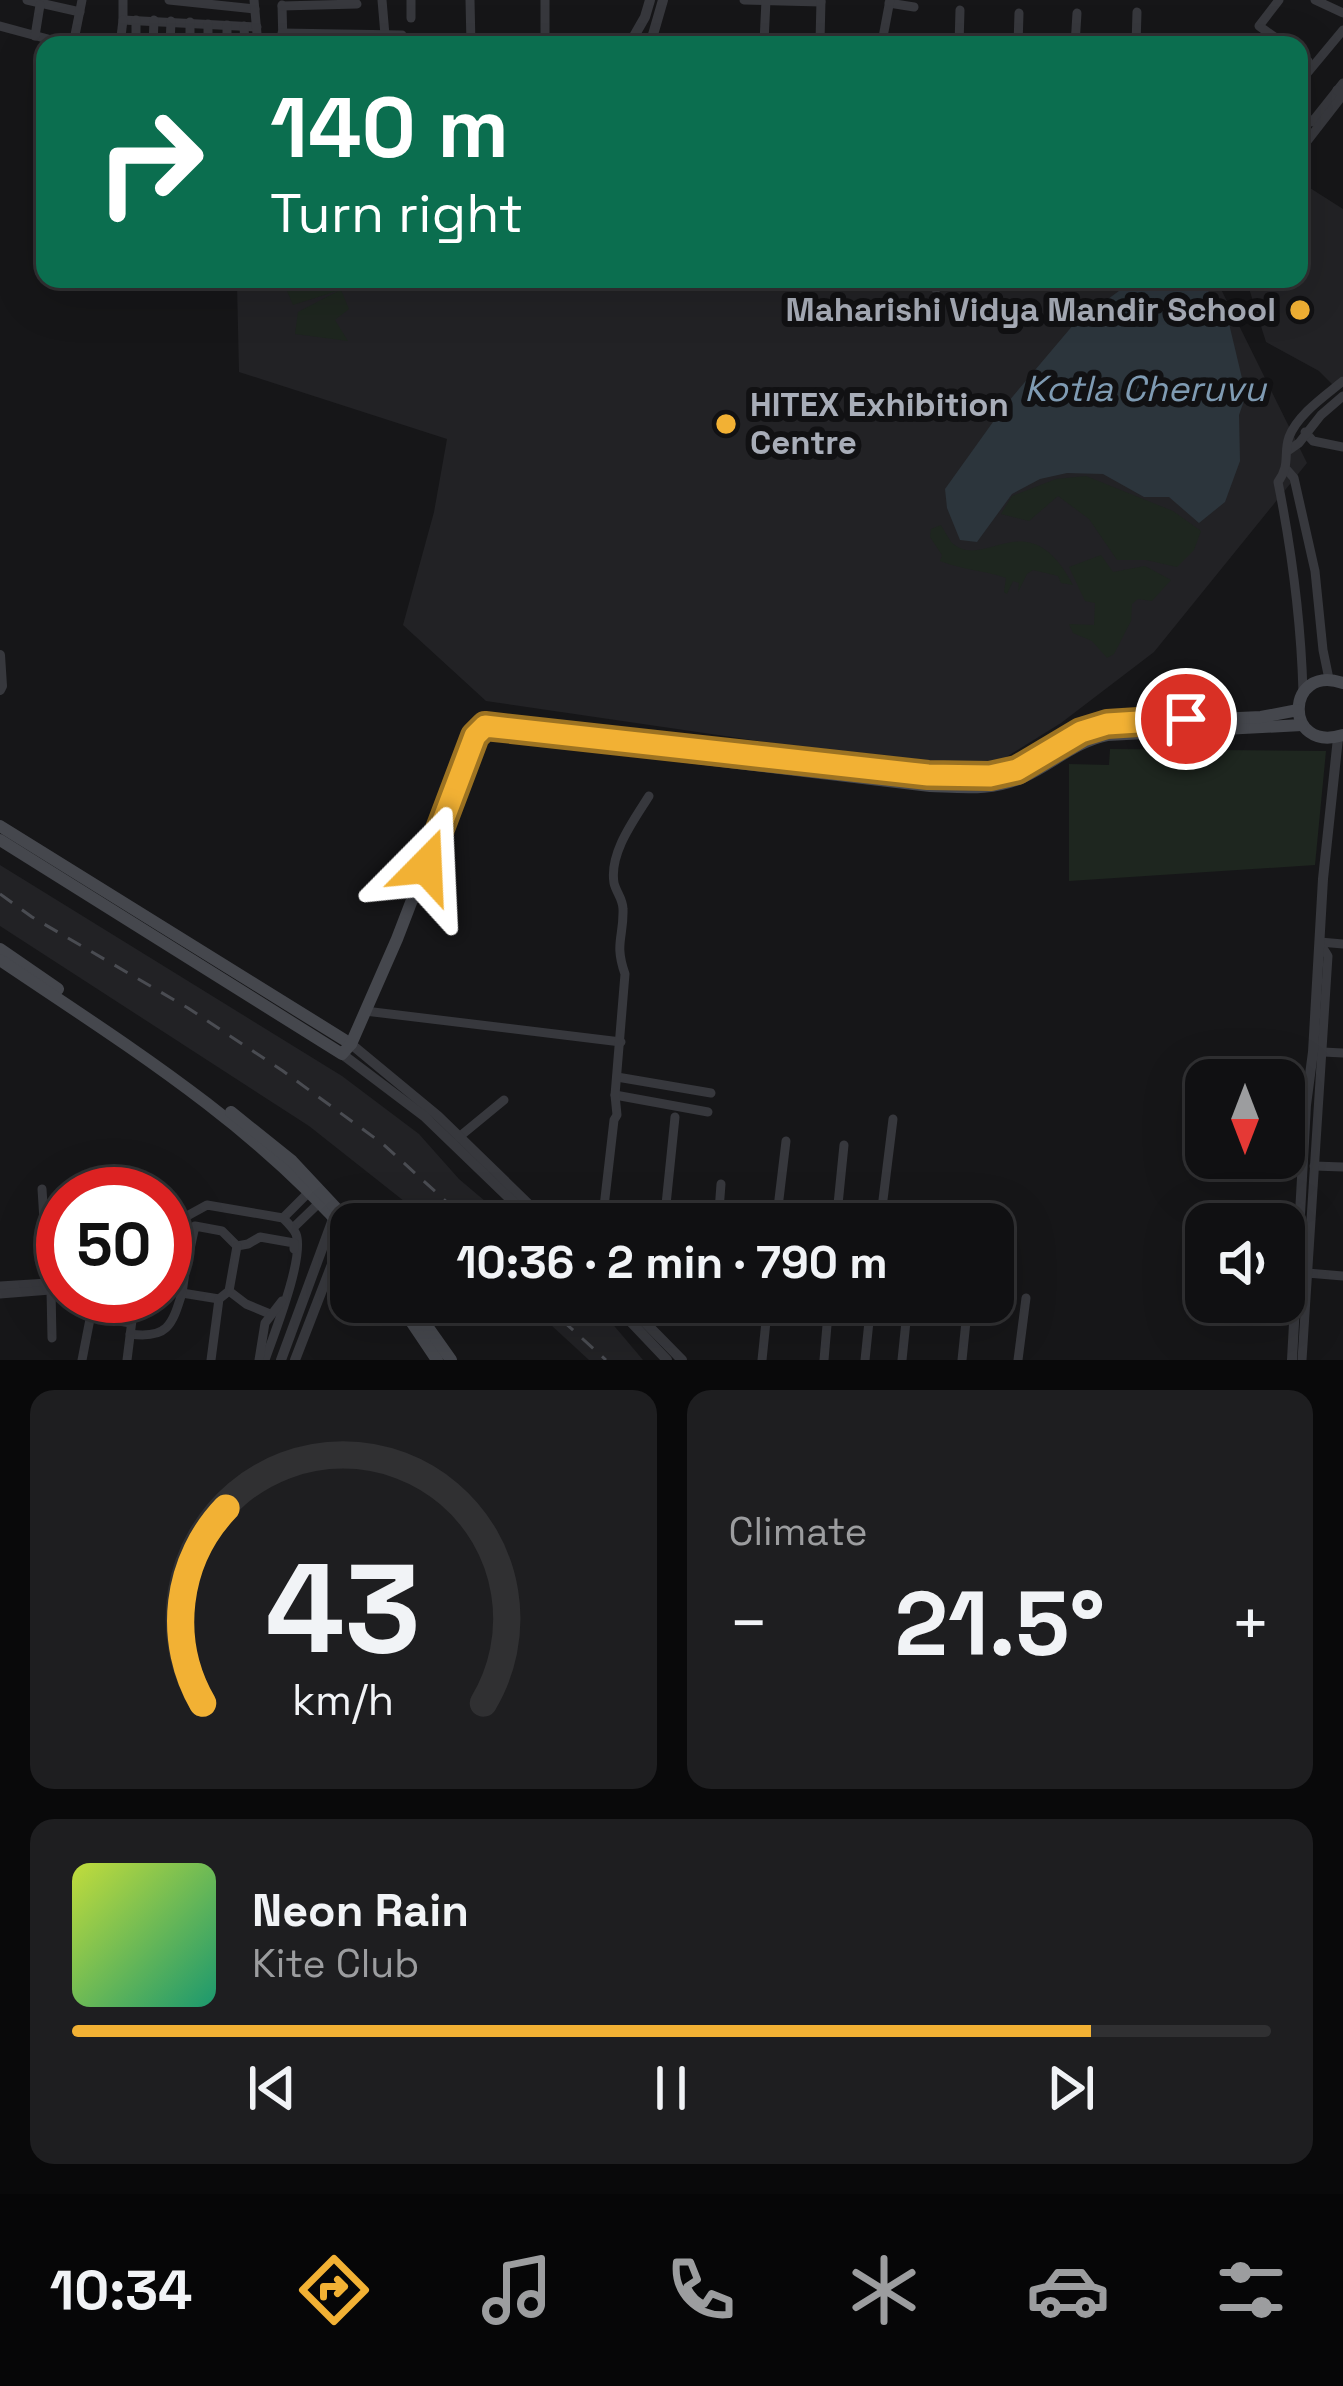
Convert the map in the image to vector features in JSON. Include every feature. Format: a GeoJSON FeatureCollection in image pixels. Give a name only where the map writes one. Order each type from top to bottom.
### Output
{"type":"FeatureCollection","features":[{"type":"Feature","properties":{"kind":"main road"},"geometry":{"type":"LineString","coordinates":[[1336,681],[1319,680],[1303,692],[1300,717],[1318,737],[1341,736]]}},
{"type":"Feature","properties":{"kind":"main road"},"geometry":{"type":"LineString","coordinates":[[346,1049],[432,852],[475,736],[485,726],[976,777],[1017,770],[1081,732],[1107,724],[1300,717]]}},
{"type":"Feature","properties":{"kind":"main road"},"geometry":{"type":"LineString","coordinates":[[0,826],[346,1049]]}},
{"type":"Feature","properties":{"kind":"main road"},"geometry":{"type":"LineString","coordinates":[[0,840],[346,1049]]}},
{"type":"Feature","properties":{"kind":"main road"},"geometry":{"type":"LineString","coordinates":[[0,949],[245,1121],[330,1207]]}},
{"type":"Feature","properties":{"kind":"main road"},"geometry":{"type":"LineString","coordinates":[[0,960],[239,1127],[318,1194]]}},
{"type":"Feature","properties":{"kind":"main road"},"geometry":{"type":"LineString","coordinates":[[412,1323],[436,1360]]}},
{"type":"Feature","properties":{"kind":"main road"},"geometry":{"type":"LineString","coordinates":[[425,1323],[452,1360]]}},
{"type":"Feature","properties":{"kind":"street"},"geometry":{"type":"LineString","coordinates":[[24,0],[81,6],[74,36]]}},
{"type":"Feature","properties":{"kind":"street"},"geometry":{"type":"LineString","coordinates":[[121,36],[123,0]]}},
{"type":"Feature","properties":{"kind":"street"},"geometry":{"type":"LineString","coordinates":[[169,0],[255,4],[258,36]]}},
{"type":"Feature","properties":{"kind":"street"},"geometry":{"type":"LineString","coordinates":[[382,0],[385,35]]}},
{"type":"Feature","properties":{"kind":"street"},"geometry":{"type":"LineString","coordinates":[[411,0],[411,18]]}},
{"type":"Feature","properties":{"kind":"street"},"geometry":{"type":"LineString","coordinates":[[470,0],[471,36]]}},
{"type":"Feature","properties":{"kind":"street"},"geometry":{"type":"LineString","coordinates":[[545,0],[545,36]]}},
{"type":"Feature","properties":{"kind":"street"},"geometry":{"type":"LineString","coordinates":[[640,0],[645,17]]}},
{"type":"Feature","properties":{"kind":"street"},"geometry":{"type":"LineString","coordinates":[[634,36],[650,0]]}},
{"type":"Feature","properties":{"kind":"street"},"geometry":{"type":"LineString","coordinates":[[653,36],[663,0]]}},
{"type":"Feature","properties":{"kind":"street"},"geometry":{"type":"LineString","coordinates":[[744,0],[821,1],[815,36]]}},
{"type":"Feature","properties":{"kind":"street"},"geometry":{"type":"LineString","coordinates":[[764,36],[766,0]]}},
{"type":"Feature","properties":{"kind":"street"},"geometry":{"type":"LineString","coordinates":[[1273,36],[1259,26],[1279,0]]}},
{"type":"Feature","properties":{"kind":"street"},"geometry":{"type":"LineString","coordinates":[[1315,0],[1343,13]]}},
{"type":"Feature","properties":{"kind":"street"},"geometry":{"type":"LineString","coordinates":[[883,36],[889,1],[914,7]]}},
{"type":"Feature","properties":{"kind":"street"},"geometry":{"type":"LineString","coordinates":[[282,36],[282,3],[357,2],[358,34]]}},
{"type":"Feature","properties":{"kind":"street"},"geometry":{"type":"LineString","coordinates":[[0,26],[35,36],[40,4]]}},
{"type":"Feature","properties":{"kind":"street"},"geometry":{"type":"LineString","coordinates":[[959,36],[961,10]]}},
{"type":"Feature","properties":{"kind":"street"},"geometry":{"type":"LineString","coordinates":[[1136,36],[1137,12]]}},
{"type":"Feature","properties":{"kind":"street"},"geometry":{"type":"LineString","coordinates":[[1018,36],[1019,13]]}},
{"type":"Feature","properties":{"kind":"street"},"geometry":{"type":"LineString","coordinates":[[1076,36],[1077,14]]}},
{"type":"Feature","properties":{"kind":"street"},"geometry":{"type":"LineString","coordinates":[[122,20],[257,27]]}},
{"type":"Feature","properties":{"kind":"street"},"geometry":{"type":"LineString","coordinates":[[136,20],[136,36]]}},
{"type":"Feature","properties":{"kind":"street"},"geometry":{"type":"LineString","coordinates":[[153,36],[154,20]]}},
{"type":"Feature","properties":{"kind":"street"},"geometry":{"type":"LineString","coordinates":[[170,36],[171,21]]}},
{"type":"Feature","properties":{"kind":"street"},"geometry":{"type":"LineString","coordinates":[[190,22],[190,36]]}},
{"type":"Feature","properties":{"kind":"street"},"geometry":{"type":"LineString","coordinates":[[208,24],[208,36]]}},
{"type":"Feature","properties":{"kind":"street"},"geometry":{"type":"LineString","coordinates":[[226,25],[227,36]]}},
{"type":"Feature","properties":{"kind":"street"},"geometry":{"type":"LineString","coordinates":[[244,26],[245,36]]}},
{"type":"Feature","properties":{"kind":"street"},"geometry":{"type":"LineString","coordinates":[[1308,71],[1343,30]]}},
{"type":"Feature","properties":{"kind":"street"},"geometry":{"type":"LineString","coordinates":[[328,36],[402,35]]}},
{"type":"Feature","properties":{"kind":"street"},"geometry":{"type":"LineString","coordinates":[[1308,119],[1312,122],[1341,89]]}},
{"type":"Feature","properties":{"kind":"street"},"geometry":{"type":"LineString","coordinates":[[1310,138],[1341,89]]}},
{"type":"Feature","properties":{"kind":"street"},"geometry":{"type":"LineString","coordinates":[[1303,692],[1292,556],[1278,482],[1312,407],[1343,382]]}},
{"type":"Feature","properties":{"kind":"street"},"geometry":{"type":"LineString","coordinates":[[1302,429],[1343,396]]}},
{"type":"Feature","properties":{"kind":"street"},"geometry":{"type":"LineString","coordinates":[[1302,429],[1313,441],[1343,447]]}},
{"type":"Feature","properties":{"kind":"street"},"geometry":{"type":"LineString","coordinates":[[1287,470],[1294,478],[1315,571],[1323,650],[1336,681]]}},
{"type":"Feature","properties":{"kind":"street"},"geometry":{"type":"LineString","coordinates":[[0,655],[0,690]]}},
{"type":"Feature","properties":{"kind":"street"},"geometry":{"type":"LineString","coordinates":[[1305,1224],[1320,943],[1341,736]]}},
{"type":"Feature","properties":{"kind":"street"},"geometry":{"type":"LineString","coordinates":[[604,1203],[618,1104],[625,974],[619,957],[624,904],[614,874],[629,828],[650,796]]}},
{"type":"Feature","properties":{"kind":"street"},"geometry":{"type":"LineString","coordinates":[[1320,943],[1343,944]]}},
{"type":"Feature","properties":{"kind":"street"},"geometry":{"type":"LineString","coordinates":[[1305,1246],[1328,956],[1320,943]]}},
{"type":"Feature","properties":{"kind":"street"},"geometry":{"type":"LineString","coordinates":[[365,1011],[621,1042]]}},
{"type":"Feature","properties":{"kind":"street"},"geometry":{"type":"LineString","coordinates":[[346,1049],[459,1137],[527,1203]]}},
{"type":"Feature","properties":{"kind":"street"},"geometry":{"type":"LineString","coordinates":[[346,1049],[514,1203]]}},
{"type":"Feature","properties":{"kind":"street"},"geometry":{"type":"LineString","coordinates":[[1323,1052],[1343,1053]]}},
{"type":"Feature","properties":{"kind":"street"},"geometry":{"type":"LineString","coordinates":[[617,1077],[711,1093]]}},
{"type":"Feature","properties":{"kind":"street"},"geometry":{"type":"LineString","coordinates":[[615,1097],[708,1112]]}},
{"type":"Feature","properties":{"kind":"street"},"geometry":{"type":"LineString","coordinates":[[459,1137],[503,1100]]}},
{"type":"Feature","properties":{"kind":"street"},"geometry":{"type":"LineString","coordinates":[[666,1203],[675,1117]]}},
{"type":"Feature","properties":{"kind":"street"},"geometry":{"type":"LineString","coordinates":[[883,1203],[893,1119]]}},
{"type":"Feature","properties":{"kind":"street"},"geometry":{"type":"LineString","coordinates":[[779,1203],[786,1141]]}},
{"type":"Feature","properties":{"kind":"street"},"geometry":{"type":"LineString","coordinates":[[838,1203],[844,1144]]}},
{"type":"Feature","properties":{"kind":"street"},"geometry":{"type":"LineString","coordinates":[[1314,1166],[1343,1167]]}},
{"type":"Feature","properties":{"kind":"street"},"geometry":{"type":"LineString","coordinates":[[720,1203],[722,1184]]}},
{"type":"Feature","properties":{"kind":"street"},"geometry":{"type":"LineString","coordinates":[[283,1218],[318,1194]]}},
{"type":"Feature","properties":{"kind":"street"},"geometry":{"type":"LineString","coordinates":[[292,1228],[318,1194]]}},
{"type":"Feature","properties":{"kind":"street"},"geometry":{"type":"LineString","coordinates":[[192,1214],[207,1205],[283,1218],[298,1236],[290,1289],[262,1360]]}},
{"type":"Feature","properties":{"kind":"street"},"geometry":{"type":"LineString","coordinates":[[192,1240],[195,1226],[222,1231],[237,1246]]}},
{"type":"Feature","properties":{"kind":"street"},"geometry":{"type":"LineString","coordinates":[[281,1360],[330,1226]]}},
{"type":"Feature","properties":{"kind":"street"},"geometry":{"type":"LineString","coordinates":[[237,1246],[265,1236],[293,1243],[281,1304],[265,1323],[262,1360]]}},
{"type":"Feature","properties":{"kind":"street"},"geometry":{"type":"LineString","coordinates":[[211,1360],[219,1300],[229,1291],[237,1246]]}},
{"type":"Feature","properties":{"kind":"street"},"geometry":{"type":"LineString","coordinates":[[1305,1272],[1343,1276]]}},
{"type":"Feature","properties":{"kind":"street"},"geometry":{"type":"LineString","coordinates":[[295,1360],[330,1275]]}},
{"type":"Feature","properties":{"kind":"street"},"geometry":{"type":"LineString","coordinates":[[0,1290],[36,1287]]}},
{"type":"Feature","properties":{"kind":"street"},"geometry":{"type":"LineString","coordinates":[[229,1291],[270,1314]]}},
{"type":"Feature","properties":{"kind":"street"},"geometry":{"type":"LineString","coordinates":[[192,1295],[219,1300]]}},
{"type":"Feature","properties":{"kind":"street"},"geometry":{"type":"LineString","coordinates":[[1018,1360],[1026,1298]]}},
{"type":"Feature","properties":{"kind":"street"},"geometry":{"type":"LineString","coordinates":[[302,1300],[316,1306]]}},
{"type":"Feature","properties":{"kind":"street"},"geometry":{"type":"LineString","coordinates":[[82,1360],[94,1317],[152,1336],[164,1332],[169,1323]]}},
{"type":"Feature","properties":{"kind":"street"},"geometry":{"type":"LineString","coordinates":[[52,1338],[53,1323]]}},
{"type":"Feature","properties":{"kind":"street"},"geometry":{"type":"LineString","coordinates":[[128,1360],[132,1323]]}},
{"type":"Feature","properties":{"kind":"street"},"geometry":{"type":"LineString","coordinates":[[632,1323],[667,1360]]}},
{"type":"Feature","properties":{"kind":"street"},"geometry":{"type":"LineString","coordinates":[[646,1323],[682,1360]]}},
{"type":"Feature","properties":{"kind":"street"},"geometry":{"type":"LineString","coordinates":[[762,1360],[766,1323]]}},
{"type":"Feature","properties":{"kind":"street"},"geometry":{"type":"LineString","coordinates":[[824,1360],[827,1323]]}},
{"type":"Feature","properties":{"kind":"street"},"geometry":{"type":"LineString","coordinates":[[865,1360],[869,1323]]}},
{"type":"Feature","properties":{"kind":"street"},"geometry":{"type":"LineString","coordinates":[[902,1360],[906,1323]]}},
{"type":"Feature","properties":{"kind":"street"},"geometry":{"type":"LineString","coordinates":[[962,1360],[966,1323]]}},
{"type":"Feature","properties":{"kind":"street"},"geometry":{"type":"LineString","coordinates":[[1292,1360],[1296,1323]]}},
{"type":"Feature","properties":{"kind":"street"},"geometry":{"type":"LineString","coordinates":[[1302,1323],[1302,1360]]}},
{"type":"Feature","properties":{"kind":"shaded area","name":"Maharishi Vidya Mandir School"},"geometry":{"type":"Polygon","coordinates":[[[1308,187],[1343,209],[1343,376],[1334,386],[1319,371],[1266,342],[1249,288],[1308,288],[1308,187]]]}},
{"type":"Feature","properties":{"kind":"shaded area"},"geometry":{"type":"Polygon","coordinates":[[[237,288],[1220,288],[1307,463],[1154,652],[1061,723],[990,767],[780,744],[486,701],[403,625],[434,512],[447,439],[239,372],[237,288]]]}},
{"type":"Feature","properties":{"kind":"shaded area"},"geometry":{"type":"Polygon","coordinates":[[[286,288],[346,288],[341,290],[349,309],[335,320],[348,341],[295,334],[298,312],[340,290],[293,305],[286,288]]]}},
{"type":"Feature","properties":{"kind":"shaded area"},"geometry":{"type":"Polygon","coordinates":[[[1086,476],[1173,511],[1201,531],[1194,550],[1177,567],[1117,560],[1089,519],[1058,496],[1029,521],[1001,514],[1012,496],[1056,479],[1086,476]]]}},
{"type":"Feature","properties":{"kind":"shaded area"},"geometry":{"type":"Polygon","coordinates":[[[941,525],[951,542],[964,549],[1023,542],[1039,546],[1056,559],[1073,585],[1033,570],[1018,592],[1019,583],[1013,581],[1007,594],[1006,578],[940,561],[942,555],[930,537],[931,529],[941,525]]]}},
{"type":"Feature","properties":{"kind":"shaded area"},"geometry":{"type":"Polygon","coordinates":[[[1101,555],[1113,572],[1145,566],[1171,580],[1152,601],[1138,599],[1132,604],[1131,621],[1114,654],[1107,658],[1092,641],[1073,633],[1069,624],[1094,625],[1095,603],[1085,601],[1069,567],[1101,555]]]}},
{"type":"Feature","properties":{"kind":"shaded area"},"geometry":{"type":"Polygon","coordinates":[[[1110,749],[1326,751],[1315,865],[1069,881],[1069,764],[1109,765],[1110,749]]]}},
{"type":"Feature","properties":{"kind":"shaded area"},"geometry":{"type":"Polygon","coordinates":[[[0,865],[342,1076],[419,1134],[487,1203],[406,1203],[309,1126],[0,926],[0,865]]]}},
{"type":"Feature","properties":{"kind":"shaded area"},"geometry":{"type":"Polygon","coordinates":[[[549,1323],[612,1323],[643,1360],[589,1360],[549,1323]]]}},
{"type":"Feature","properties":{"kind":"water","name":"Kotla Cheruvu"},"geometry":{"type":"Polygon","coordinates":[[[1123,288],[1206,288],[1227,315],[1246,395],[1239,415],[1240,461],[1225,502],[1199,523],[1169,497],[1144,497],[1103,474],[1067,473],[1040,479],[1012,494],[977,542],[960,540],[945,489],[1003,408],[1074,324],[1123,288]]]}},
{"type":"Feature","properties":{"kind":"railway"},"geometry":{"type":"LineString","coordinates":[[0,894],[283,1071],[383,1144],[448,1203]]}},
{"type":"Feature","properties":{"kind":"railway"},"geometry":{"type":"LineString","coordinates":[[565,1323],[606,1360]]}},
{"type":"Feature","properties":{"kind":"place","name":"Maharishi Vidya Mandir School"},"geometry":{"type":"Point","coordinates":[1300,310]}},
{"type":"Feature","properties":{"kind":"place","name":"HITEX Exhibition Centre"},"geometry":{"type":"Point","coordinates":[726,424]}},
{"type":"Feature","properties":{"kind":"route"},"geometry":{"type":"LineString","coordinates":[[426,866],[475,736],[485,726],[976,777],[1017,770],[1081,732],[1107,724],[1186,719]]}}]}
